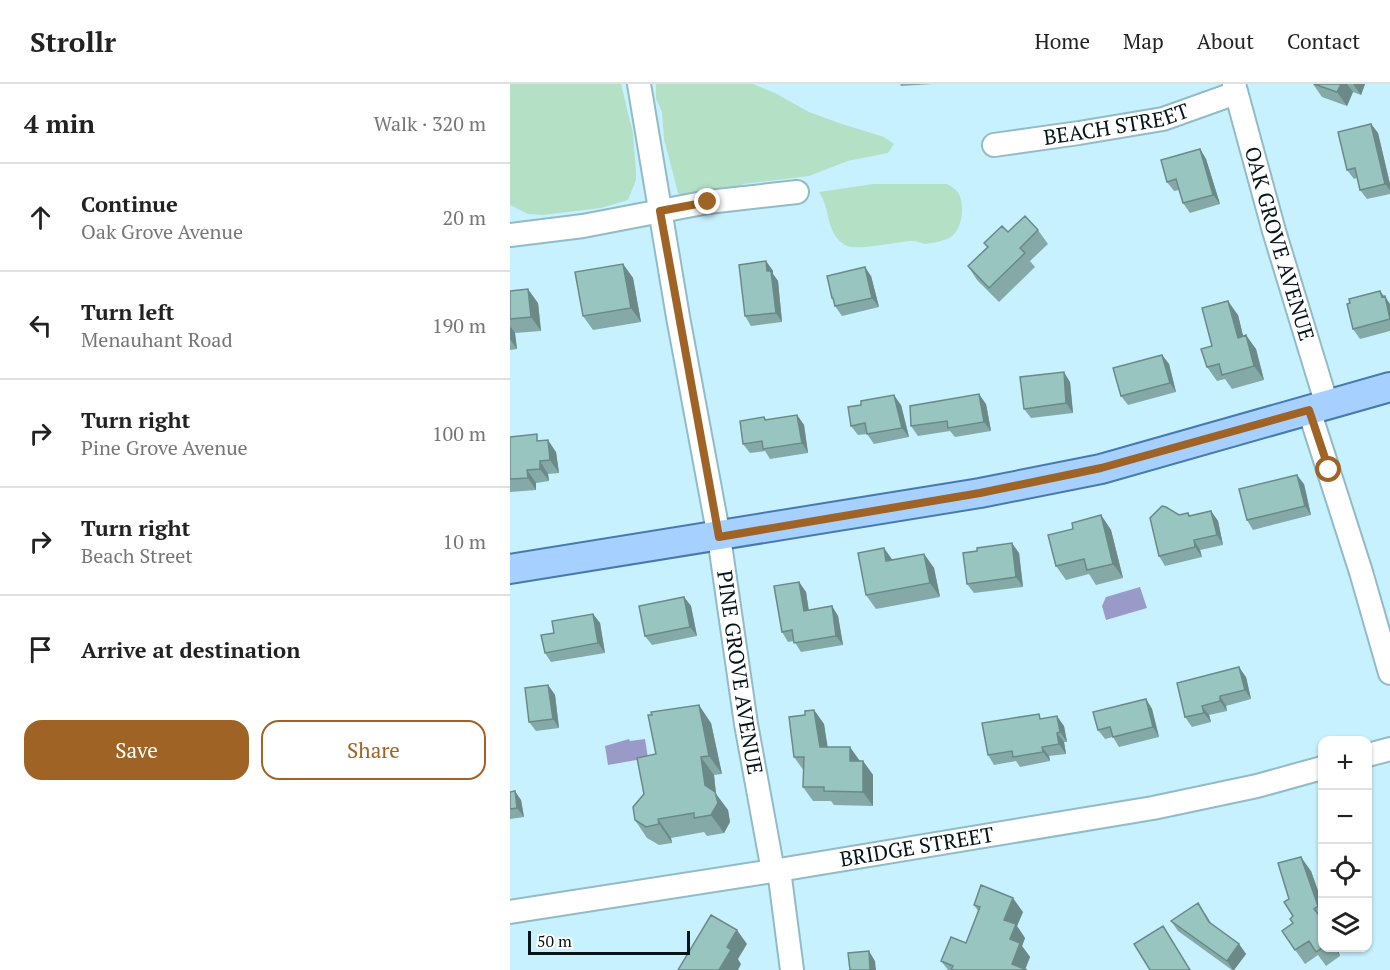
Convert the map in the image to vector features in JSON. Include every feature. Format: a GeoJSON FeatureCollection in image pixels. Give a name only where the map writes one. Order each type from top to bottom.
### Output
{"type":"FeatureCollection","features":[{"type":"Feature","properties":{"kind":"main road"},"geometry":{"type":"LineString","coordinates":[[510,569],[980,493],[1101,468],[1390,387]]}},
{"type":"Feature","properties":{"kind":"street","name":"PINE GROVE AVENUE"},"geometry":{"type":"LineString","coordinates":[[639,84],[719,537],[746,724],[793,967]]}},
{"type":"Feature","properties":{"kind":"street","name":"BEACH STREET"},"geometry":{"type":"LineString","coordinates":[[994,145],[1079,134],[1163,119],[1235,89]]}},
{"type":"Feature","properties":{"kind":"street","name":"OAK GROVE AVENUE"},"geometry":{"type":"LineString","coordinates":[[1235,89],[1274,231],[1361,572],[1390,673]]}},
{"type":"Feature","properties":{"kind":"street"},"geometry":{"type":"LineString","coordinates":[[510,235],[583,226],[708,202],[796,192]]}},
{"type":"Feature","properties":{"kind":"street"},"geometry":{"type":"LineString","coordinates":[[1372,754],[1390,749]]}},
{"type":"Feature","properties":{"kind":"street","name":"BRIDGE STREET"},"geometry":{"type":"LineString","coordinates":[[510,912],[776,871],[1154,808],[1257,786],[1318,769]]}},
{"type":"Feature","properties":{"kind":"green space"},"geometry":{"type":"Polygon","coordinates":[[[510,84],[621,84],[633,133],[636,171],[636,180],[628,200],[601,208],[543,215],[528,214],[510,205],[510,84]]]}},
{"type":"Feature","properties":{"kind":"green space"},"geometry":{"type":"Polygon","coordinates":[[[656,84],[753,84],[809,112],[884,137],[894,144],[888,153],[848,161],[809,176],[744,184],[685,197],[678,193],[664,139],[662,112],[656,99],[656,84]]]}},
{"type":"Feature","properties":{"kind":"green space"},"geometry":{"type":"Polygon","coordinates":[[[873,184],[947,184],[957,191],[961,201],[962,210],[958,229],[947,239],[926,244],[913,241],[867,247],[845,245],[834,234],[819,192],[873,184]]]}},
{"type":"Feature","properties":{"kind":"water"},"geometry":{"type":"Polygon","coordinates":[[[1140,587],[1147,608],[1106,620],[1102,606],[1106,597],[1140,587]]]}},
{"type":"Feature","properties":{"kind":"water"},"geometry":{"type":"Polygon","coordinates":[[[629,739],[630,741],[645,739],[648,758],[608,765],[605,746],[629,739]]]}},
{"type":"Feature","properties":{"kind":"building"},"geometry":{"type":"Polygon","coordinates":[[[1314,84],[1341,84],[1337,92],[1314,84]]]}},
{"type":"Feature","properties":{"kind":"building"},"geometry":{"type":"Polygon","coordinates":[[[1371,124],[1385,184],[1360,190],[1355,168],[1347,170],[1338,132],[1371,124]]]}},
{"type":"Feature","properties":{"kind":"building"},"geometry":{"type":"Polygon","coordinates":[[[1200,149],[1213,195],[1183,203],[1176,179],[1167,182],[1161,160],[1200,149]]]}},
{"type":"Feature","properties":{"kind":"building"},"geometry":{"type":"Polygon","coordinates":[[[1025,216],[1038,230],[1020,248],[1025,253],[989,288],[968,266],[988,247],[984,243],[1002,226],[1008,232],[1025,216]]]}},
{"type":"Feature","properties":{"kind":"building"},"geometry":{"type":"Polygon","coordinates":[[[766,261],[767,271],[771,271],[776,313],[745,316],[739,265],[766,261]]]}},
{"type":"Feature","properties":{"kind":"building"},"geometry":{"type":"Polygon","coordinates":[[[623,264],[631,308],[583,316],[575,272],[623,264]]]}},
{"type":"Feature","properties":{"kind":"building"},"geometry":{"type":"Polygon","coordinates":[[[865,267],[872,298],[835,306],[827,276],[865,267]]]}},
{"type":"Feature","properties":{"kind":"building"},"geometry":{"type":"Polygon","coordinates":[[[528,289],[531,317],[510,319],[510,291],[528,289]]]}},
{"type":"Feature","properties":{"kind":"building"},"geometry":{"type":"Polygon","coordinates":[[[1380,291],[1382,297],[1385,296],[1390,319],[1353,329],[1347,304],[1350,303],[1349,299],[1380,291]]]}},
{"type":"Feature","properties":{"kind":"building"},"geometry":{"type":"Polygon","coordinates":[[[1228,301],[1238,338],[1246,335],[1254,366],[1222,375],[1219,364],[1207,367],[1201,349],[1212,346],[1202,308],[1228,301]]]}},
{"type":"Feature","properties":{"kind":"building"},"geometry":{"type":"Polygon","coordinates":[[[1162,355],[1170,383],[1121,396],[1113,368],[1162,355]]]}},
{"type":"Feature","properties":{"kind":"building"},"geometry":{"type":"Polygon","coordinates":[[[1064,372],[1066,403],[1024,409],[1020,377],[1064,372]]]}},
{"type":"Feature","properties":{"kind":"building"},"geometry":{"type":"Polygon","coordinates":[[[979,394],[984,422],[948,428],[947,421],[911,426],[910,406],[979,394]]]}},
{"type":"Feature","properties":{"kind":"building"},"geometry":{"type":"Polygon","coordinates":[[[894,395],[902,428],[867,434],[865,423],[851,426],[848,407],[861,405],[861,401],[894,395]]]}},
{"type":"Feature","properties":{"kind":"building"},"geometry":{"type":"Polygon","coordinates":[[[797,415],[802,443],[763,449],[762,441],[743,444],[740,421],[797,415]]]}},
{"type":"Feature","properties":{"kind":"building"},"geometry":{"type":"Polygon","coordinates":[[[537,434],[537,441],[548,440],[550,460],[540,461],[540,469],[527,470],[528,478],[510,479],[510,437],[537,434]]]}},
{"type":"Feature","properties":{"kind":"building"},"geometry":{"type":"Polygon","coordinates":[[[1297,475],[1305,506],[1247,520],[1239,489],[1297,475]]]}},
{"type":"Feature","properties":{"kind":"building"},"geometry":{"type":"Polygon","coordinates":[[[1162,506],[1179,515],[1188,513],[1189,516],[1211,511],[1217,535],[1194,540],[1195,547],[1159,556],[1150,518],[1162,506]]]}},
{"type":"Feature","properties":{"kind":"building"},"geometry":{"type":"Polygon","coordinates":[[[1101,515],[1113,564],[1087,570],[1084,559],[1056,566],[1048,535],[1073,529],[1072,523],[1101,515]]]}},
{"type":"Feature","properties":{"kind":"building"},"geometry":{"type":"Polygon","coordinates":[[[1012,543],[1016,577],[967,584],[963,553],[977,551],[977,548],[1012,543]]]}},
{"type":"Feature","properties":{"kind":"building"},"geometry":{"type":"Polygon","coordinates":[[[884,548],[886,561],[924,554],[930,583],[866,595],[858,553],[884,548]]]}},
{"type":"Feature","properties":{"kind":"building"},"geometry":{"type":"Polygon","coordinates":[[[799,582],[804,611],[832,606],[836,636],[794,643],[792,630],[782,632],[774,586],[799,582]]]}},
{"type":"Feature","properties":{"kind":"building"},"geometry":{"type":"Polygon","coordinates":[[[684,597],[690,627],[645,636],[639,606],[684,597]]]}},
{"type":"Feature","properties":{"kind":"building"},"geometry":{"type":"Polygon","coordinates":[[[593,614],[598,643],[545,653],[541,635],[554,633],[552,621],[593,614]]]}},
{"type":"Feature","properties":{"kind":"building"},"geometry":{"type":"Polygon","coordinates":[[[1239,667],[1245,690],[1220,696],[1220,701],[1202,706],[1204,713],[1185,717],[1177,683],[1239,667]]]}},
{"type":"Feature","properties":{"kind":"building"},"geometry":{"type":"Polygon","coordinates":[[[548,685],[553,719],[529,722],[525,688],[548,685]]]}},
{"type":"Feature","properties":{"kind":"building"},"geometry":{"type":"Polygon","coordinates":[[[1146,699],[1153,727],[1113,737],[1110,727],[1098,730],[1093,712],[1146,699]]]}},
{"type":"Feature","properties":{"kind":"building"},"geometry":{"type":"Polygon","coordinates":[[[699,705],[709,756],[701,757],[705,785],[715,792],[718,803],[711,815],[694,818],[694,813],[658,819],[659,824],[646,827],[635,820],[633,807],[644,794],[637,758],[656,754],[648,715],[652,715],[651,712],[699,705]]]}},
{"type":"Feature","properties":{"kind":"building"},"geometry":{"type":"Polygon","coordinates":[[[814,710],[820,747],[850,747],[850,761],[863,761],[863,792],[824,791],[824,787],[803,787],[804,757],[794,757],[789,717],[805,715],[805,711],[814,710]]]}},
{"type":"Feature","properties":{"kind":"building"},"geometry":{"type":"Polygon","coordinates":[[[1039,714],[1040,719],[1057,716],[1060,732],[1057,733],[1059,744],[1042,747],[1043,752],[1013,757],[1012,751],[988,755],[982,723],[1039,714]]]}},
{"type":"Feature","properties":{"kind":"building"},"geometry":{"type":"Polygon","coordinates":[[[515,791],[517,808],[510,809],[510,792],[515,791]]]}},
{"type":"Feature","properties":{"kind":"building"},"geometry":{"type":"Polygon","coordinates":[[[1301,857],[1318,906],[1314,909],[1318,914],[1318,951],[1316,952],[1309,941],[1295,950],[1282,931],[1293,923],[1290,919],[1293,916],[1284,902],[1289,899],[1278,863],[1301,857]]]}},
{"type":"Feature","properties":{"kind":"building"},"geometry":{"type":"Polygon","coordinates":[[[981,885],[1013,898],[1004,920],[1016,924],[1010,939],[1020,943],[1012,964],[1027,970],[951,970],[953,966],[941,961],[951,937],[966,943],[980,907],[974,905],[981,885]]]}},
{"type":"Feature","properties":{"kind":"building"},"geometry":{"type":"Polygon","coordinates":[[[1198,903],[1209,922],[1239,944],[1227,961],[1171,921],[1198,903]]]}},
{"type":"Feature","properties":{"kind":"building"},"geometry":{"type":"Polygon","coordinates":[[[711,915],[737,930],[727,947],[731,950],[719,970],[678,970],[711,915]]]}},
{"type":"Feature","properties":{"kind":"building"},"geometry":{"type":"Polygon","coordinates":[[[1163,926],[1190,970],[1150,970],[1134,944],[1163,926]]]}},
{"type":"Feature","properties":{"kind":"building"},"geometry":{"type":"Polygon","coordinates":[[[869,951],[870,970],[850,970],[848,953],[869,951]]]}},
{"type":"Feature","properties":{"kind":"route"},"geometry":{"type":"LineString","coordinates":[[708,202],[660,211],[719,537],[980,493],[1101,468],[1309,410],[1329,470]]}}]}
